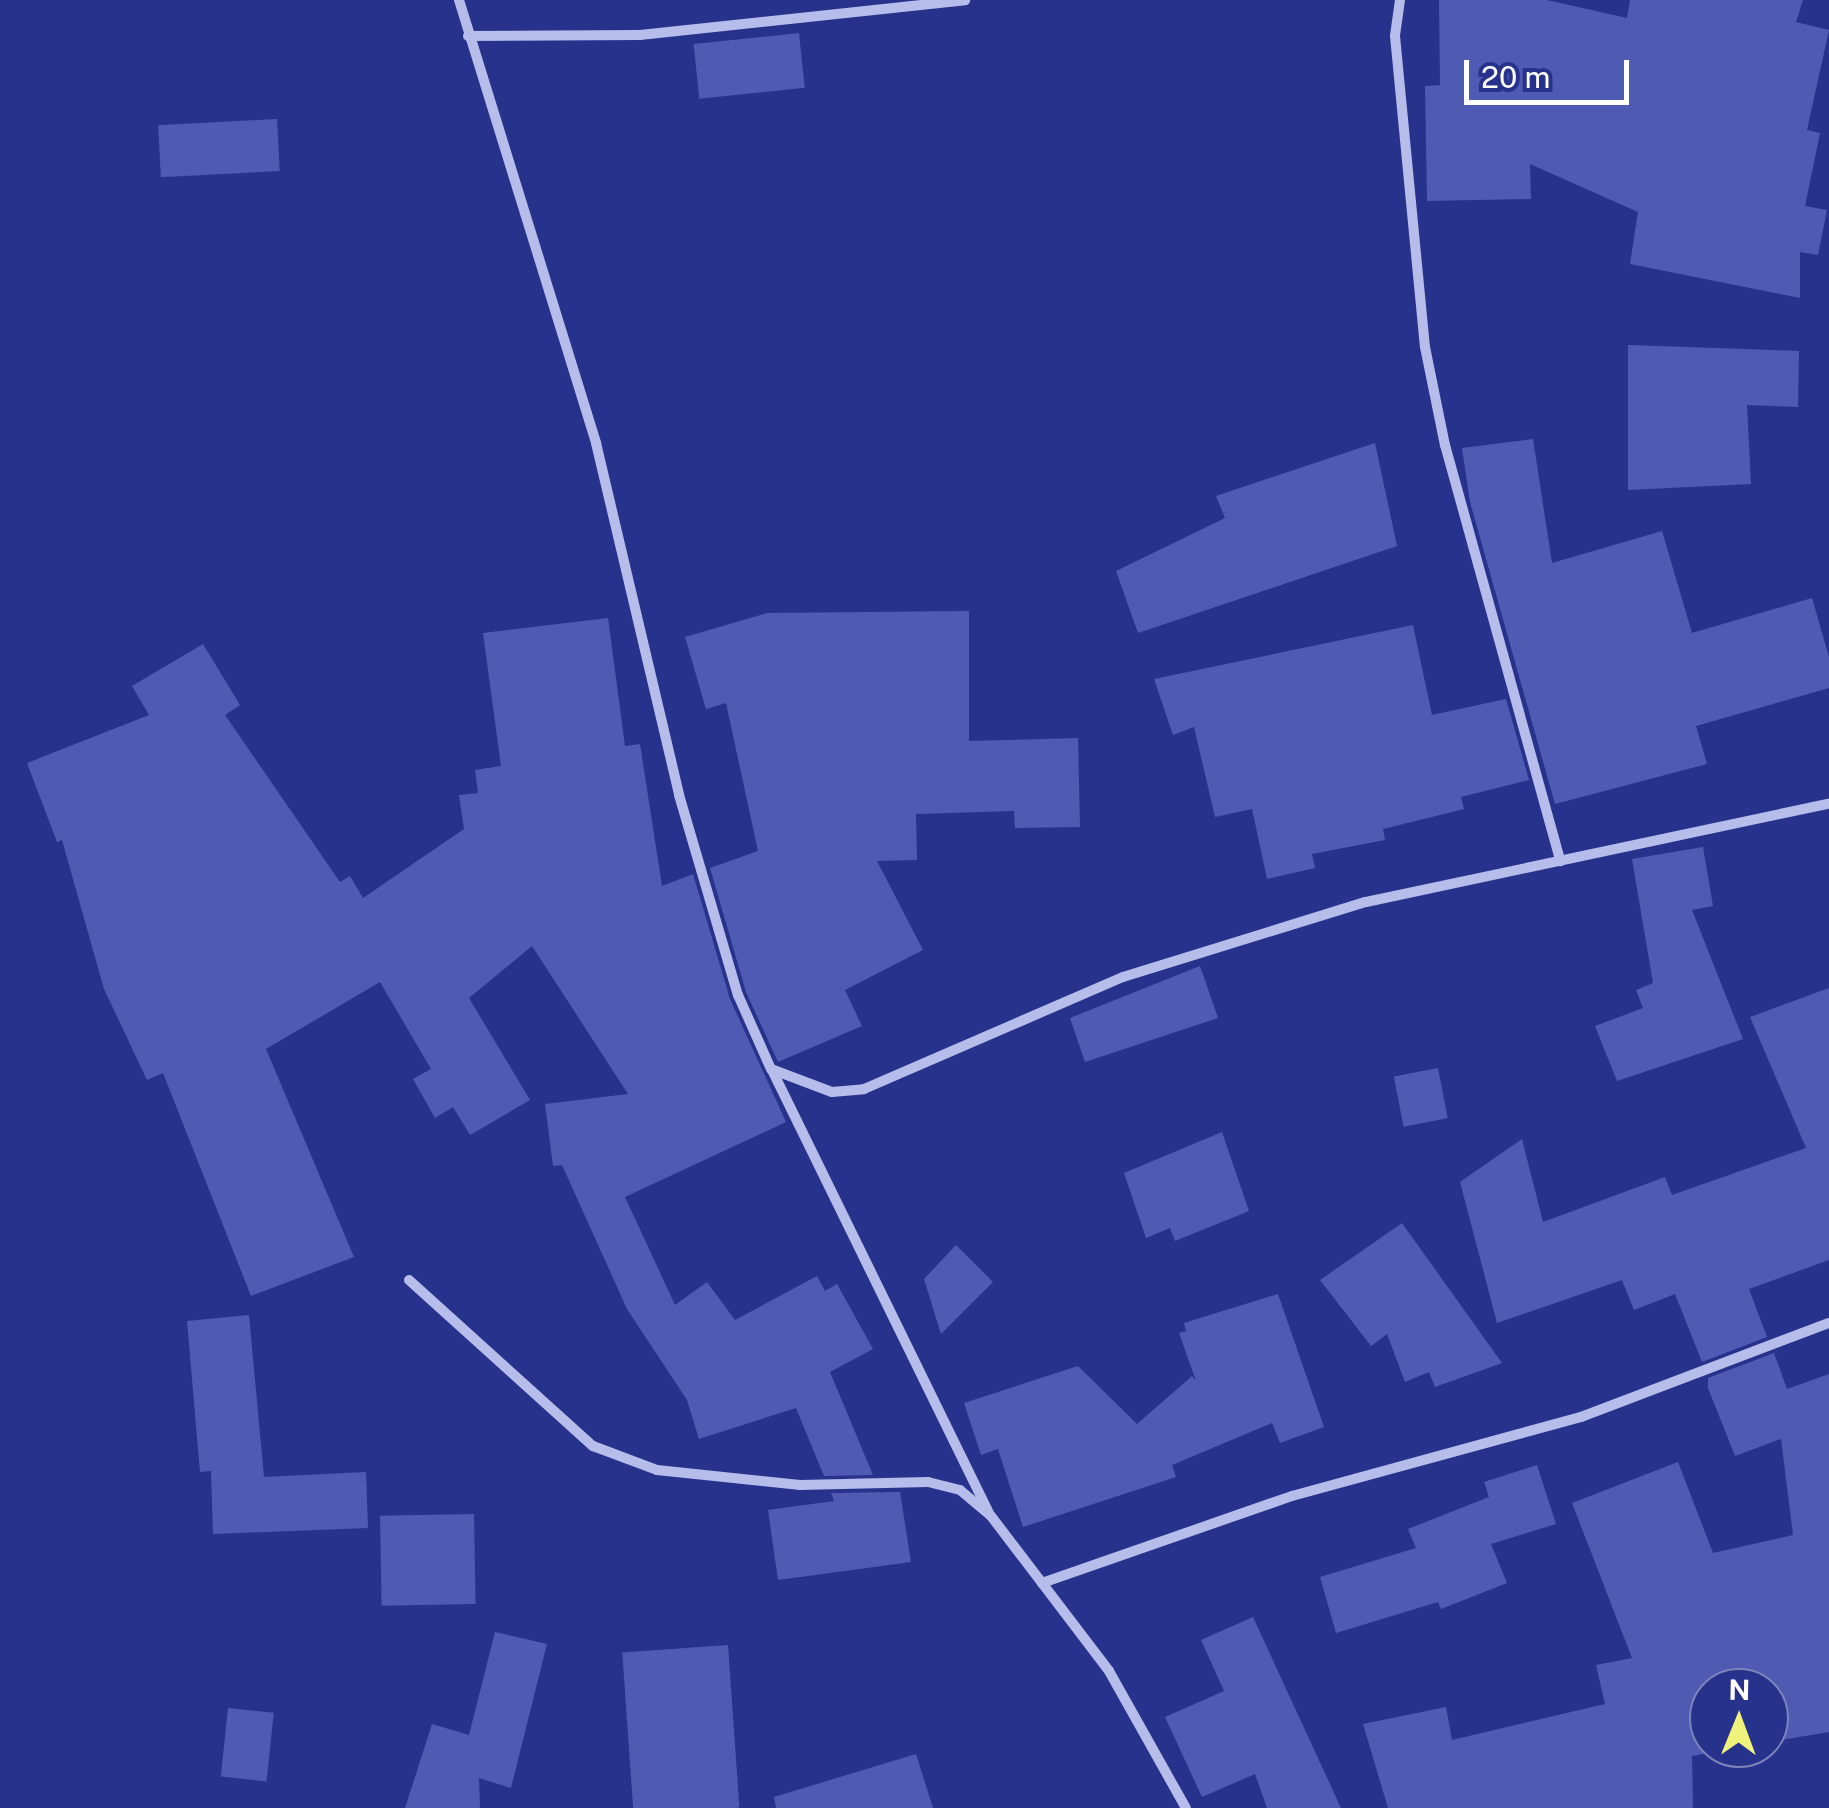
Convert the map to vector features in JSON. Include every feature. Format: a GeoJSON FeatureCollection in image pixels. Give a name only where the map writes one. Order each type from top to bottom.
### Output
{"type":"FeatureCollection","features":[{"type":"Feature","properties":{"kind":"street"},"geometry":{"type":"LineString","coordinates":[[458,0],[596,444],[678,795],[738,995],[991,1516],[1108,1670],[1186,1808]]}},
{"type":"Feature","properties":{"kind":"street"},"geometry":{"type":"LineString","coordinates":[[468,36],[640,35],[965,0]]}},
{"type":"Feature","properties":{"kind":"street"},"geometry":{"type":"LineString","coordinates":[[1400,0],[1395,36],[1426,348],[1445,444],[1560,861]]}},
{"type":"Feature","properties":{"kind":"street"},"geometry":{"type":"LineString","coordinates":[[772,1069],[832,1092],[864,1089],[1123,977],[1366,902],[1829,804]]}},
{"type":"Feature","properties":{"kind":"street"},"geometry":{"type":"LineString","coordinates":[[409,1280],[593,1446],[657,1470],[800,1486],[928,1482],[960,1490],[991,1516]]}},
{"type":"Feature","properties":{"kind":"street"},"geometry":{"type":"LineString","coordinates":[[1042,1583],[1292,1496],[1581,1417],[1829,1323]]}},
{"type":"Feature","properties":{"kind":"building"},"geometry":{"type":"Polygon","coordinates":[[[1439,0],[1547,0],[1627,18],[1630,0],[1803,0],[1796,22],[1829,30],[1807,130],[1820,133],[1805,206],[1827,210],[1818,255],[1800,252],[1800,298],[1630,264],[1638,212],[1530,164],[1531,199],[1427,201],[1425,86],[1440,85],[1439,0]]]}},
{"type":"Feature","properties":{"kind":"building"},"geometry":{"type":"Polygon","coordinates":[[[799,33],[805,88],[699,99],[694,44],[799,33]]]}},
{"type":"Feature","properties":{"kind":"building"},"geometry":{"type":"Polygon","coordinates":[[[277,119],[280,171],[161,177],[158,125],[277,119]]]}},
{"type":"Feature","properties":{"kind":"building"},"geometry":{"type":"Polygon","coordinates":[[[1628,345],[1799,351],[1798,407],[1747,405],[1751,484],[1628,490],[1628,345]]]}},
{"type":"Feature","properties":{"kind":"building"},"geometry":{"type":"Polygon","coordinates":[[[1533,439],[1552,563],[1662,531],[1692,633],[1812,598],[1829,657],[1829,688],[1696,726],[1707,764],[1555,804],[1470,502],[1462,448],[1533,439]]]}},
{"type":"Feature","properties":{"kind":"building"},"geometry":{"type":"Polygon","coordinates":[[[1375,443],[1397,546],[1138,633],[1116,571],[1225,518],[1216,496],[1375,443]]]}},
{"type":"Feature","properties":{"kind":"building"},"geometry":{"type":"Polygon","coordinates":[[[969,611],[969,741],[1078,738],[1080,827],[1015,828],[1014,811],[916,814],[917,860],[877,861],[923,950],[845,990],[862,1026],[778,1062],[746,992],[710,868],[758,851],[726,703],[706,709],[685,637],[767,613],[969,611]]]}},
{"type":"Feature","properties":{"kind":"building"},"geometry":{"type":"Polygon","coordinates":[[[608,618],[625,746],[640,744],[662,886],[693,874],[730,999],[786,1122],[625,1197],[675,1305],[707,1282],[735,1320],[817,1276],[825,1291],[837,1284],[873,1349],[830,1372],[873,1475],[824,1476],[796,1408],[699,1439],[687,1400],[627,1309],[562,1165],[553,1166],[545,1104],[628,1094],[532,946],[469,998],[530,1100],[470,1135],[453,1107],[435,1118],[413,1079],[431,1069],[380,982],[266,1049],[354,1257],[251,1296],[163,1073],[147,1080],[104,989],[62,840],[57,842],[27,763],[149,715],[132,686],[203,644],[240,705],[225,715],[340,882],[350,876],[363,898],[464,829],[459,795],[478,793],[475,770],[501,766],[483,633],[608,618]]]}},
{"type":"Feature","properties":{"kind":"building"},"geometry":{"type":"Polygon","coordinates":[[[1413,625],[1432,715],[1506,699],[1529,780],[1461,797],[1464,809],[1383,829],[1385,840],[1312,854],[1315,868],[1267,879],[1252,809],[1215,817],[1194,727],[1173,735],[1154,679],[1413,625]]]}},
{"type":"Feature","properties":{"kind":"building"},"geometry":{"type":"Polygon","coordinates":[[[1703,847],[1713,906],[1692,910],[1743,1039],[1617,1081],[1595,1026],[1643,1008],[1636,990],[1653,983],[1632,859],[1703,847]]]}},
{"type":"Feature","properties":{"kind":"building"},"geometry":{"type":"Polygon","coordinates":[[[1200,966],[1218,1018],[1085,1062],[1070,1018],[1200,966]]]}},
{"type":"Feature","properties":{"kind":"building"},"geometry":{"type":"Polygon","coordinates":[[[1829,988],[1829,1260],[1749,1289],[1767,1337],[1702,1362],[1675,1294],[1634,1310],[1622,1280],[1497,1323],[1460,1182],[1522,1139],[1543,1222],[1665,1177],[1672,1195],[1806,1148],[1750,1017],[1829,988]]]}},
{"type":"Feature","properties":{"kind":"building"},"geometry":{"type":"Polygon","coordinates":[[[1438,1068],[1448,1118],[1404,1127],[1394,1077],[1438,1068]]]}},
{"type":"Feature","properties":{"kind":"building"},"geometry":{"type":"Polygon","coordinates":[[[1222,1132],[1249,1211],[1175,1241],[1170,1228],[1146,1238],[1124,1173],[1222,1132]]]}},
{"type":"Feature","properties":{"kind":"building"},"geometry":{"type":"Polygon","coordinates":[[[1402,1223],[1502,1363],[1435,1387],[1429,1372],[1405,1382],[1387,1334],[1371,1346],[1320,1280],[1402,1223]]]}},
{"type":"Feature","properties":{"kind":"building"},"geometry":{"type":"Polygon","coordinates":[[[956,1245],[993,1282],[941,1334],[924,1279],[956,1245]]]}},
{"type":"Feature","properties":{"kind":"building"},"geometry":{"type":"Polygon","coordinates":[[[1278,1294],[1324,1427],[1280,1443],[1272,1423],[1172,1465],[1176,1477],[1023,1527],[998,1449],[981,1455],[964,1403],[1078,1366],[1137,1424],[1192,1376],[1196,1381],[1179,1333],[1186,1331],[1184,1323],[1278,1294]]]}},
{"type":"Feature","properties":{"kind":"building"},"geometry":{"type":"Polygon","coordinates":[[[249,1315],[264,1477],[366,1472],[368,1528],[213,1534],[211,1471],[200,1472],[187,1321],[249,1315]]]}},
{"type":"Feature","properties":{"kind":"building"},"geometry":{"type":"Polygon","coordinates":[[[1774,1353],[1787,1389],[1829,1374],[1829,1732],[1789,1739],[1789,1668],[1689,1668],[1693,1808],[1388,1808],[1363,1724],[1446,1707],[1452,1740],[1605,1704],[1596,1665],[1632,1658],[1572,1503],[1678,1462],[1713,1553],[1793,1535],[1781,1439],[1735,1456],[1708,1388],[1708,1378],[1774,1353]]]}},
{"type":"Feature","properties":{"kind":"building"},"geometry":{"type":"Polygon","coordinates":[[[1537,1465],[1556,1524],[1491,1544],[1507,1583],[1441,1609],[1438,1602],[1336,1633],[1320,1577],[1416,1548],[1408,1529],[1489,1497],[1484,1482],[1537,1465]]]}},
{"type":"Feature","properties":{"kind":"building"},"geometry":{"type":"Polygon","coordinates":[[[900,1492],[911,1562],[778,1580],[768,1510],[834,1501],[831,1493],[900,1492]]]}},
{"type":"Feature","properties":{"kind":"building"},"geometry":{"type":"Polygon","coordinates":[[[474,1514],[476,1604],[382,1606],[380,1516],[474,1514]]]}},
{"type":"Feature","properties":{"kind":"building"},"geometry":{"type":"Polygon","coordinates":[[[1253,1617],[1341,1808],[1267,1808],[1255,1774],[1202,1797],[1165,1717],[1224,1691],[1201,1640],[1253,1617]]]}},
{"type":"Feature","properties":{"kind":"building"},"geometry":{"type":"Polygon","coordinates":[[[495,1632],[547,1644],[511,1788],[479,1778],[480,1808],[405,1808],[432,1724],[469,1735],[495,1632]]]}},
{"type":"Feature","properties":{"kind":"building"},"geometry":{"type":"Polygon","coordinates":[[[728,1645],[739,1808],[633,1808],[622,1652],[728,1645]]]}},
{"type":"Feature","properties":{"kind":"building"},"geometry":{"type":"Polygon","coordinates":[[[228,1708],[274,1713],[267,1781],[221,1777],[228,1708]]]}},
{"type":"Feature","properties":{"kind":"building"},"geometry":{"type":"Polygon","coordinates":[[[916,1754],[933,1808],[776,1808],[774,1797],[916,1754]]]}}]}
